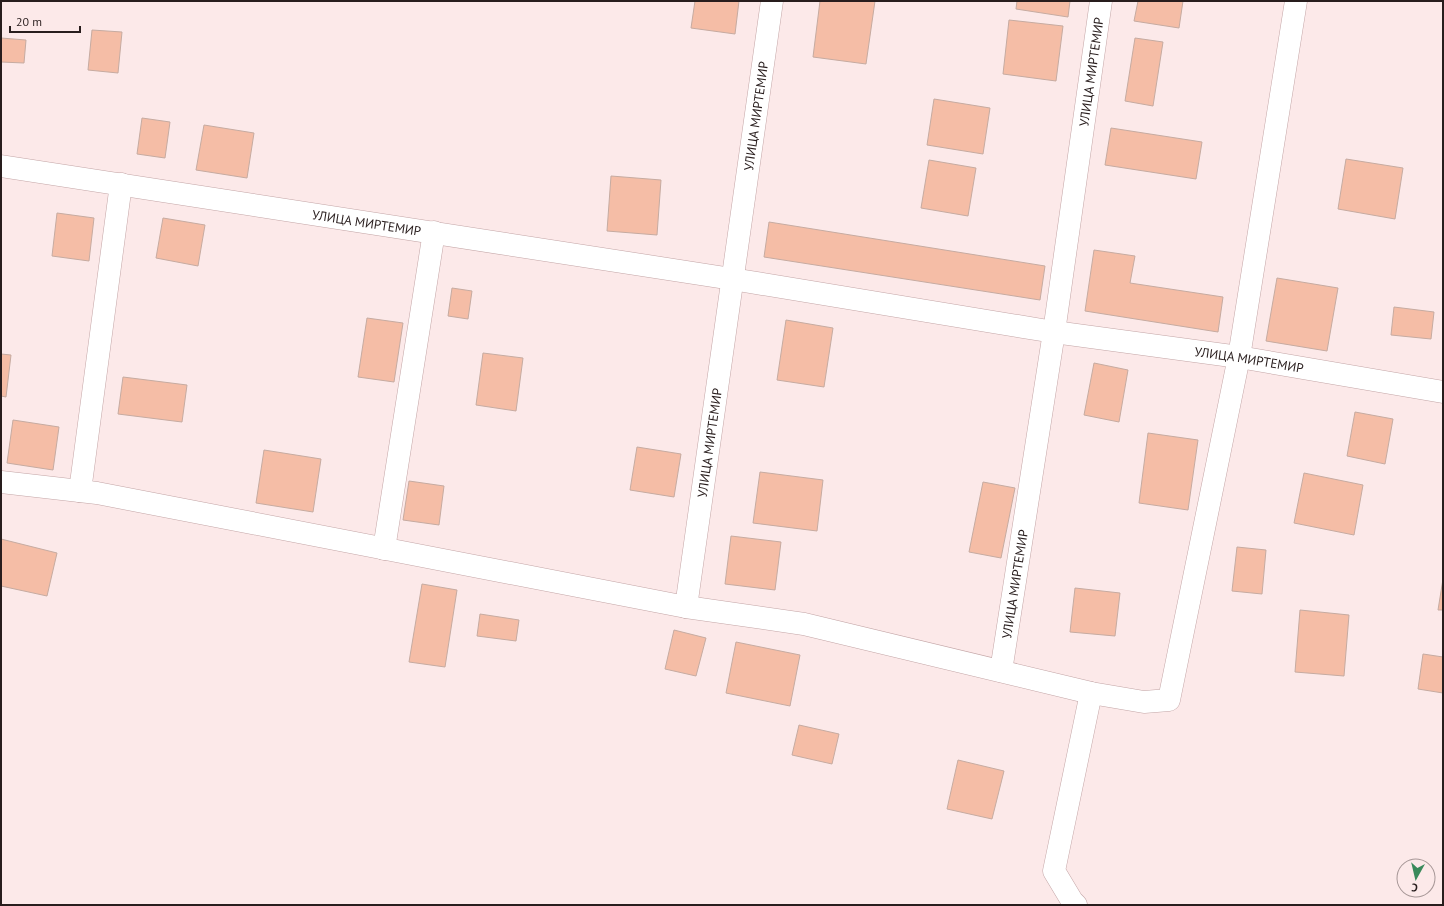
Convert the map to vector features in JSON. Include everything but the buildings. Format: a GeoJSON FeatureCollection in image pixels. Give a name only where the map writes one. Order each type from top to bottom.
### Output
{"type":"FeatureCollection","features":[{"type":"Feature","properties":{"kind":"street","name":"УЛИЦА МИРТЕМИР"},"geometry":{"type":"LineString","coordinates":[[686,607],[772,1]]}},
{"type":"Feature","properties":{"kind":"street","name":"УЛИЦА МИРТЕМИР"},"geometry":{"type":"LineString","coordinates":[[1001,670],[1054,332],[1100,1]]}},
{"type":"Feature","properties":{"kind":"street"},"geometry":{"type":"LineString","coordinates":[[1,482],[97,493],[686,607],[804,624],[1001,670],[1091,693],[1144,702],[1169,700],[1239,357],[1296,1]]}},
{"type":"Feature","properties":{"kind":"street","name":"УЛИЦА МИРТЕМИР"},"geometry":{"type":"LineString","coordinates":[[1,166],[434,232],[1054,332],[1239,357],[1443,392]]}},
{"type":"Feature","properties":{"kind":"street"},"geometry":{"type":"LineString","coordinates":[[80,491],[121,184]]}},
{"type":"Feature","properties":{"kind":"street"},"geometry":{"type":"LineString","coordinates":[[384,549],[434,232]]}},
{"type":"Feature","properties":{"kind":"street"},"geometry":{"type":"LineString","coordinates":[[1076,905],[1054,871],[1091,693]]}}]}
